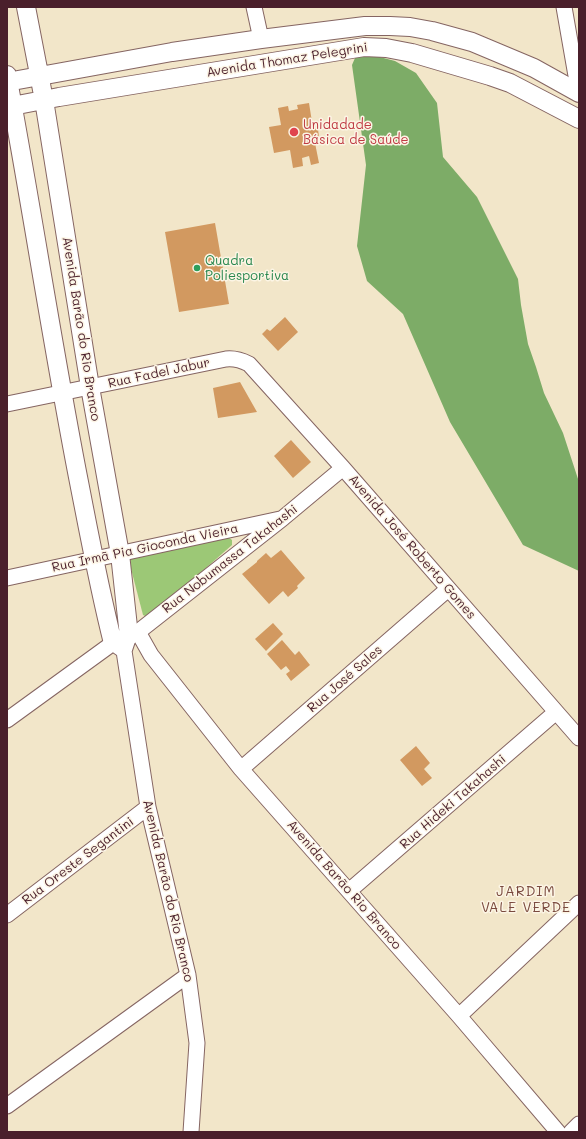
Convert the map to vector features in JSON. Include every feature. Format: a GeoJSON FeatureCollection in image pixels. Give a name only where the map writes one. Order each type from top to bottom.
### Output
{"type":"FeatureCollection","features":[{"type":"Feature","properties":{"kind":"street","name":"Avenida Barão do Rio Branco"},"geometry":{"type":"LineString","coordinates":[[26,7],[44,100],[90,387],[120,554],[126,640],[148,807],[188,975],[197,1043],[191,1132]]}},
{"type":"Feature","properties":{"kind":"street"},"geometry":{"type":"LineString","coordinates":[[254,7],[261,39]]}},
{"type":"Feature","properties":{"kind":"street"},"geometry":{"type":"LineString","coordinates":[[564,7],[579,93]]}},
{"type":"Feature","properties":{"kind":"street","name":"Avenida Thomaz Pelegrini"},"geometry":{"type":"LineString","coordinates":[[7,79],[261,39],[365,26],[410,27],[432,31],[472,42],[534,68],[579,93]]}},
{"type":"Feature","properties":{"kind":"street","name":"Avenida Thomaz Pelegrini"},"geometry":{"type":"LineString","coordinates":[[10,106],[364,47],[386,48],[412,53],[490,76],[510,83],[579,119]]}},
{"type":"Feature","properties":{"kind":"street","name":"Avenida Barão do Rio Branco"},"geometry":{"type":"LineString","coordinates":[[7,79],[10,106],[62,393],[94,559],[104,606],[126,640]]}},
{"type":"Feature","properties":{"kind":"street","name":"Rua Fadel Jabur"},"geometry":{"type":"LineString","coordinates":[[7,404],[226,359],[235,358],[241,360]]}},
{"type":"Feature","properties":{"kind":"street","name":"Avenida José Roberto Gomes"},"geometry":{"type":"LineString","coordinates":[[241,360],[249,364],[255,370],[343,468],[579,738]]}},
{"type":"Feature","properties":{"kind":"street","name":"Rua Nobumassa Takahashi"},"geometry":{"type":"LineString","coordinates":[[7,720],[126,640],[283,518],[343,468]]}},
{"type":"Feature","properties":{"kind":"street","name":"Rua Irmã Pia Gioconda Vieira"},"geometry":{"type":"LineString","coordinates":[[7,578],[283,518]]}},
{"type":"Feature","properties":{"kind":"street","name":"Rua José Sales"},"geometry":{"type":"LineString","coordinates":[[241,769],[448,589]]}},
{"type":"Feature","properties":{"kind":"street","name":"Avenida Barão Rio Branco"},"geometry":{"type":"LineString","coordinates":[[126,640],[151,655],[241,769],[558,1132]]}},
{"type":"Feature","properties":{"kind":"street","name":"Rua Hideki Takahashi"},"geometry":{"type":"LineString","coordinates":[[349,891],[556,712]]}},
{"type":"Feature","properties":{"kind":"street","name":"Rua Oreste Segantini"},"geometry":{"type":"LineString","coordinates":[[7,915],[148,807]]}},
{"type":"Feature","properties":{"kind":"street"},"geometry":{"type":"LineString","coordinates":[[458,1016],[579,903]]}},
{"type":"Feature","properties":{"kind":"street"},"geometry":{"type":"LineString","coordinates":[[7,1106],[188,975]]}},
{"type":"Feature","properties":{"kind":"street"},"geometry":{"type":"LineString","coordinates":[[571,1132],[579,1124]]}},
{"type":"Feature","properties":{"kind":"green space"},"geometry":{"type":"Polygon","coordinates":[[[361,55],[376,56],[395,61],[416,73],[437,103],[443,157],[477,197],[518,279],[528,344],[544,393],[563,433],[579,482],[579,571],[523,545],[450,422],[403,314],[367,281],[357,246],[366,165],[352,65],[355,58],[361,55]]]}},
{"type":"Feature","properties":{"kind":"green space"},"geometry":{"type":"Polygon","coordinates":[[[228,537],[232,540],[232,545],[154,614],[147,617],[143,615],[129,561],[131,556],[228,537]]]}},
{"type":"Feature","properties":{"kind":"building","name":"Unidadade Básica de Saúde"},"geometry":{"type":"Polygon","coordinates":[[[309,103],[312,122],[317,121],[319,137],[314,138],[319,163],[311,165],[309,156],[302,158],[303,166],[293,168],[290,150],[274,153],[269,127],[281,125],[278,108],[288,106],[289,111],[298,109],[297,105],[309,103]]]}},
{"type":"Feature","properties":{"kind":"building","name":"Quadra Poliesportiva"},"geometry":{"type":"Polygon","coordinates":[[[215,223],[229,304],[179,312],[165,232],[215,223]]]}},
{"type":"Feature","properties":{"kind":"building"},"geometry":{"type":"Polygon","coordinates":[[[285,317],[298,332],[278,351],[262,334],[267,329],[270,331],[285,317]]]}},
{"type":"Feature","properties":{"kind":"building"},"geometry":{"type":"Polygon","coordinates":[[[240,382],[257,412],[218,418],[213,388],[240,382]]]}},
{"type":"Feature","properties":{"kind":"building"},"geometry":{"type":"Polygon","coordinates":[[[291,440],[311,462],[293,478],[274,456],[291,440]]]}},
{"type":"Feature","properties":{"kind":"building"},"geometry":{"type":"Polygon","coordinates":[[[281,550],[305,578],[297,586],[298,588],[288,597],[283,591],[269,604],[242,574],[266,553],[271,558],[281,550]]]}},
{"type":"Feature","properties":{"kind":"building"},"geometry":{"type":"Polygon","coordinates":[[[273,623],[283,634],[266,651],[255,639],[273,623]]]}},
{"type":"Feature","properties":{"kind":"building"},"geometry":{"type":"Polygon","coordinates":[[[282,640],[295,655],[299,651],[310,665],[291,681],[286,674],[290,671],[286,666],[281,670],[267,654],[282,640]]]}},
{"type":"Feature","properties":{"kind":"building"},"geometry":{"type":"Polygon","coordinates":[[[416,746],[430,763],[424,769],[432,778],[422,786],[400,760],[416,746]]]}},
{"type":"Feature","properties":{"kind":"place","name":"Unidadade Básica de Saúde"},"geometry":{"type":"Point","coordinates":[294,132]}},
{"type":"Feature","properties":{"kind":"place","name":"Quadra Poliesportiva"},"geometry":{"type":"Point","coordinates":[197,268]}},
{"type":"Feature","properties":{"kind":"district","name":"JARDIM VALE VERDE"},"geometry":{"type":"Point","coordinates":[526,900]}}]}
